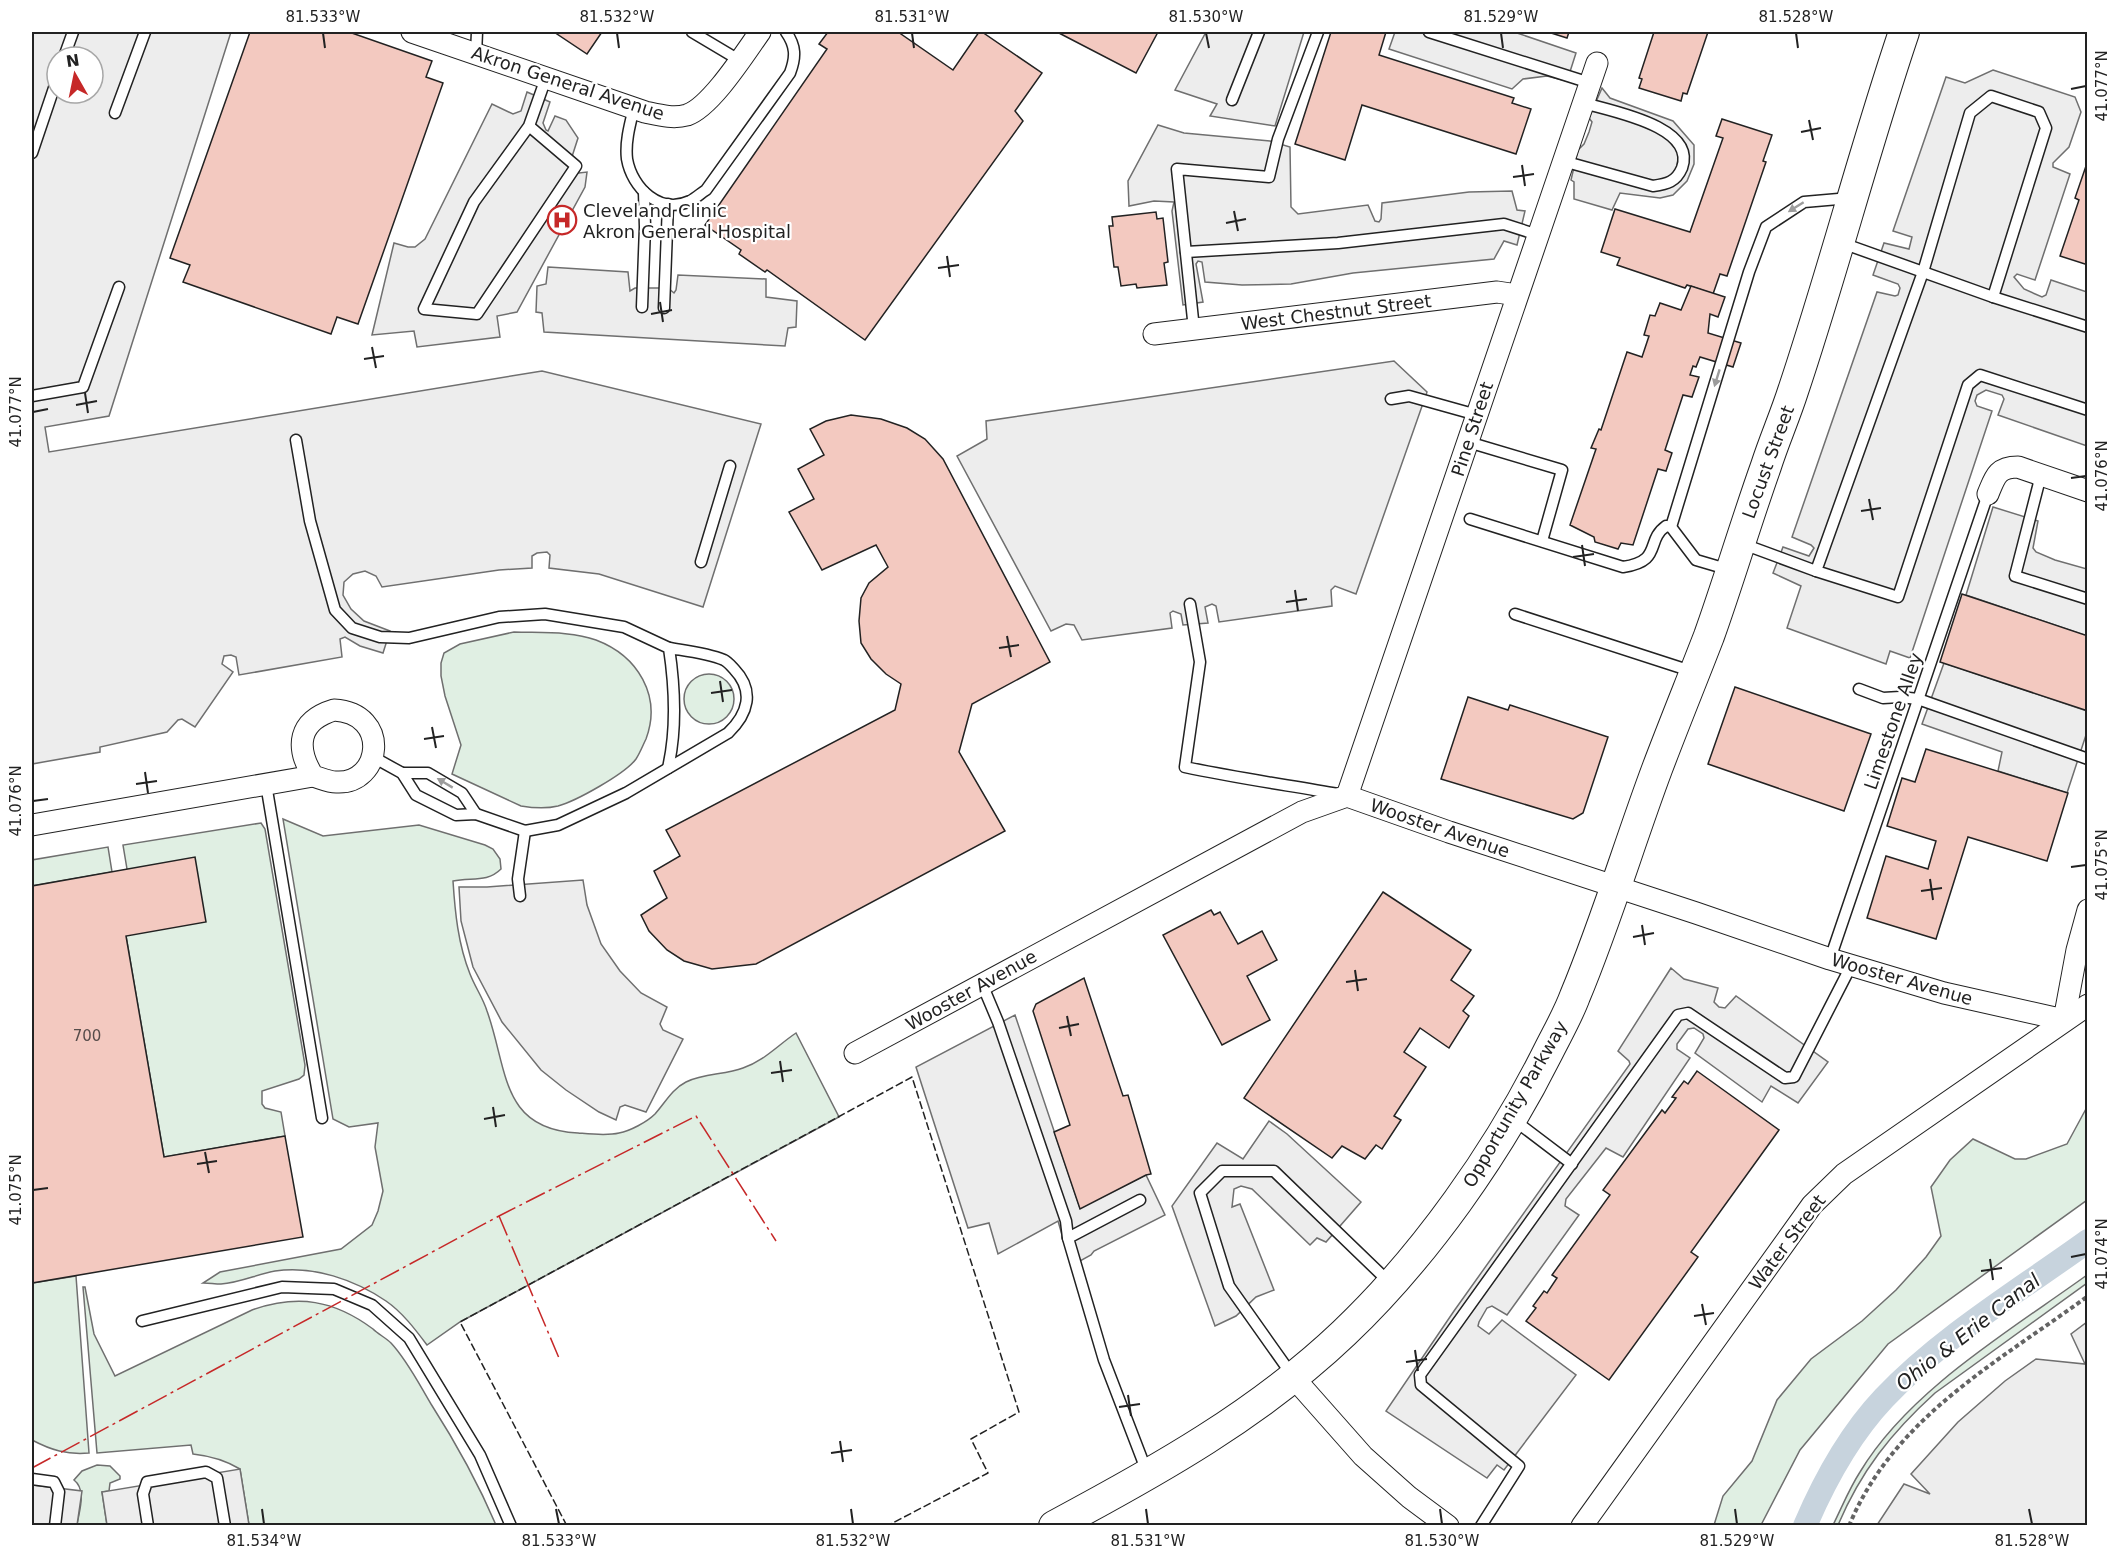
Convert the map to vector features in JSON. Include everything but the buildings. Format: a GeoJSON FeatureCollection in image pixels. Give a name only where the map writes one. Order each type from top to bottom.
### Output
{"type":"FeatureCollection","features":[{"type":"Feature","properties":{"kind":"main road","name":"Locust Street"},"geometry":{"type":"LineString","coordinates":[[1616,887],[1793,393],[1880,103],[1904,32]]}},
{"type":"Feature","properties":{"kind":"main road","name":"Opportunity Parkway"},"geometry":{"type":"LineString","coordinates":[[1054,1526],[1148,1475],[1220,1431],[1294,1378],[1345,1332],[1391,1285],[1465,1192],[1512,1118],[1574,1001],[1616,887]]}},
{"type":"Feature","properties":{"kind":"street","name":"Akron General Avenue"},"geometry":{"type":"LineString","coordinates":[[412,32],[664,117],[689,114],[699,108],[715,93],[760,32]]}},
{"type":"Feature","properties":{"kind":"street","name":"Pine Street"},"geometry":{"type":"LineString","coordinates":[[1347,796],[1597,63]]}},
{"type":"Feature","properties":{"kind":"street","name":"West Chestnut Street"},"geometry":{"type":"LineString","coordinates":[[1155,334],[1497,292],[1517,295]]}},
{"type":"Feature","properties":{"kind":"street"},"geometry":{"type":"LineString","coordinates":[[1988,494],[1996,476],[2003,469],[2018,467],[2088,491]]}},
{"type":"Feature","properties":{"kind":"street"},"geometry":{"type":"LineString","coordinates":[[32,825],[314,776],[336,783],[348,781],[359,776],[373,757],[372,734],[366,723],[357,715],[334,710],[313,720],[302,741],[302,753],[314,776]]}},
{"type":"Feature","properties":{"kind":"street","name":"Wooster Avenue"},"geometry":{"type":"LineString","coordinates":[[855,1053],[1302,812],[1347,796],[1851,966],[1944,993],[2064,1020]]}},
{"type":"Feature","properties":{"kind":"street"},"geometry":{"type":"LineString","coordinates":[[2064,1020],[2077,950],[2088,910]]}},
{"type":"Feature","properties":{"kind":"street","name":"Water Street"},"geometry":{"type":"LineString","coordinates":[[1581,1526],[1812,1205],[1844,1174],[2088,1005]]}},
{"type":"Feature","properties":{"kind":"street"},"geometry":{"type":"LineString","coordinates":[[1294,1378],[1363,1456],[1409,1497],[1448,1526]]}},
{"type":"Feature","properties":{"kind":"lane"},"geometry":{"type":"LineString","coordinates":[[115,113],[145,32]]}},
{"type":"Feature","properties":{"kind":"lane"},"geometry":{"type":"LineString","coordinates":[[476,54],[477,32]]}},
{"type":"Feature","properties":{"kind":"lane"},"geometry":{"type":"LineString","coordinates":[[692,32],[739,60]]}},
{"type":"Feature","properties":{"kind":"lane"},"geometry":{"type":"LineString","coordinates":[[634,108],[627,143],[628,160],[635,180],[653,200],[668,204],[689,201],[706,190],[790,73],[795,59],[794,44],[786,32]]}},
{"type":"Feature","properties":{"kind":"lane"},"geometry":{"type":"LineString","coordinates":[[1232,100],[1259,32]]}},
{"type":"Feature","properties":{"kind":"lane"},"geometry":{"type":"LineString","coordinates":[[1194,329],[1177,169],[1269,177],[1278,138],[1318,32]]}},
{"type":"Feature","properties":{"kind":"lane"},"geometry":{"type":"LineString","coordinates":[[1429,32],[1587,93],[1655,125],[1676,139],[1684,162],[1678,177],[1667,184],[1653,186],[1563,161]]}},
{"type":"Feature","properties":{"kind":"lane"},"geometry":{"type":"LineString","coordinates":[[529,126],[576,166],[477,314],[424,309],[474,202],[529,126],[546,78]]}},
{"type":"Feature","properties":{"kind":"lane"},"geometry":{"type":"LineString","coordinates":[[1816,571],[1923,272],[1970,113],[1991,96],[2039,112],[2046,128],[1993,297]]}},
{"type":"Feature","properties":{"kind":"lane"},"geometry":{"type":"LineString","coordinates":[[32,153],[48,105]]}},
{"type":"Feature","properties":{"kind":"lane"},"geometry":{"type":"LineString","coordinates":[[642,307],[644,192]]}},
{"type":"Feature","properties":{"kind":"lane"},"geometry":{"type":"LineString","coordinates":[[1671,527],[1749,272],[1766,227],[1804,202],[1853,198]]}},
{"type":"Feature","properties":{"kind":"lane"},"geometry":{"type":"LineString","coordinates":[[664,308],[668,204]]}},
{"type":"Feature","properties":{"kind":"lane"},"geometry":{"type":"LineString","coordinates":[[1186,252],[1338,243],[1504,224],[1538,235]]}},
{"type":"Feature","properties":{"kind":"lane"},"geometry":{"type":"LineString","coordinates":[[1839,242],[1993,297],[2088,327]]}},
{"type":"Feature","properties":{"kind":"lane"},"geometry":{"type":"LineString","coordinates":[[32,396],[83,387],[119,287]]}},
{"type":"Feature","properties":{"kind":"lane"},"geometry":{"type":"LineString","coordinates":[[1470,519],[1623,567],[1635,566],[1651,555],[1660,530],[1666,526],[1671,527],[1696,560],[1735,556],[1816,571],[1898,597],[1968,385],[1980,375],[2088,410]]}},
{"type":"Feature","properties":{"kind":"lane"},"geometry":{"type":"LineString","coordinates":[[1391,399],[1409,396],[1477,415]]}},
{"type":"Feature","properties":{"kind":"lane"},"geometry":{"type":"LineString","coordinates":[[296,440],[310,521],[335,610],[352,628],[380,637],[409,638],[499,617],[545,614],[624,627],[669,648],[726,660],[742,678],[747,689],[746,705],[741,721],[728,733],[626,793],[558,825],[525,831],[476,814],[456,815],[416,795],[402,773],[373,757]]}},
{"type":"Feature","properties":{"kind":"lane"},"geometry":{"type":"LineString","coordinates":[[1468,442],[1562,470],[1542,541]]}},
{"type":"Feature","properties":{"kind":"lane"},"geometry":{"type":"LineString","coordinates":[[701,562],[730,466]]}},
{"type":"Feature","properties":{"kind":"lane"},"geometry":{"type":"LineString","coordinates":[[2041,475],[2015,576],[2088,598]]}},
{"type":"Feature","properties":{"kind":"lane","name":"Limestone Alley"},"geometry":{"type":"LineString","coordinates":[[1830,959],[1988,494]]}},
{"type":"Feature","properties":{"kind":"lane"},"geometry":{"type":"LineString","coordinates":[[1190,604],[1200,662],[1185,767],[1252,781],[1347,796]]}},
{"type":"Feature","properties":{"kind":"lane"},"geometry":{"type":"LineString","coordinates":[[1515,614],[1694,672]]}},
{"type":"Feature","properties":{"kind":"lane"},"geometry":{"type":"LineString","coordinates":[[668,768],[674,742],[674,697],[669,648]]}},
{"type":"Feature","properties":{"kind":"lane"},"geometry":{"type":"LineString","coordinates":[[1858,689],[1883,698],[1918,699],[2088,759]]}},
{"type":"Feature","properties":{"kind":"lane"},"geometry":{"type":"LineString","coordinates":[[402,773],[428,772],[462,792],[476,814]]}},
{"type":"Feature","properties":{"kind":"lane"},"geometry":{"type":"LineString","coordinates":[[266,784],[322,1118]]}},
{"type":"Feature","properties":{"kind":"lane"},"geometry":{"type":"LineString","coordinates":[[520,896],[518,879],[525,831]]}},
{"type":"Feature","properties":{"kind":"lane"},"geometry":{"type":"LineString","coordinates":[[1480,1526],[1519,1466],[1421,1384],[1420,1375],[1678,1015],[1688,1013],[1785,1078],[1794,1077],[1851,966]]}},
{"type":"Feature","properties":{"kind":"lane"},"geometry":{"type":"LineString","coordinates":[[982,984],[998,1022],[1062,1210],[1104,1360],[1148,1475]]}},
{"type":"Feature","properties":{"kind":"lane"},"geometry":{"type":"LineString","coordinates":[[1512,1118],[1572,1164]]}},
{"type":"Feature","properties":{"kind":"lane"},"geometry":{"type":"LineString","coordinates":[[1294,1378],[1229,1286],[1200,1193],[1222,1171],[1274,1171],[1391,1285]]}},
{"type":"Feature","properties":{"kind":"lane"},"geometry":{"type":"LineString","coordinates":[[1068,1238],[1140,1200]]}},
{"type":"Feature","properties":{"kind":"lane"},"geometry":{"type":"LineString","coordinates":[[142,1321],[282,1287],[333,1289],[372,1305],[409,1338],[480,1455],[511,1526]]}},
{"type":"Feature","properties":{"kind":"lane"},"geometry":{"type":"LineString","coordinates":[[148,1526],[143,1494],[147,1482],[206,1472],[217,1478],[225,1526]]}},
{"type":"Feature","properties":{"kind":"lane"},"geometry":{"type":"LineString","coordinates":[[32,1479],[54,1482],[59,1492],[55,1526]]}},
{"type":"Feature","properties":{"kind":"path"},"geometry":{"type":"LineString","coordinates":[[1849,1526],[1872,1479],[1918,1424],[1940,1403],[2088,1296]]}},
{"type":"Feature","properties":{"kind":"green space"},"geometry":{"type":"Polygon","coordinates":[[[514,632],[567,634],[596,640],[624,656],[643,679],[648,693],[651,708],[650,723],[646,739],[636,759],[622,772],[600,786],[558,806],[540,808],[521,806],[452,774],[461,745],[441,676],[444,653],[460,644],[514,632]]]}},
{"type":"Feature","properties":{"kind":"green space"},"geometry":{"type":"Polygon","coordinates":[[[704,674],[714,674],[727,681],[734,694],[734,704],[727,717],[714,724],[704,724],[695,720],[688,713],[684,704],[684,694],[688,685],[695,678],[704,674]]]}},
{"type":"Feature","properties":{"kind":"green space"},"geometry":{"type":"Polygon","coordinates":[[[283,819],[323,836],[419,825],[493,849],[500,859],[501,869],[496,873],[484,878],[453,881],[458,928],[466,963],[487,1011],[511,1092],[520,1108],[534,1120],[553,1129],[578,1133],[604,1135],[623,1132],[652,1117],[673,1092],[686,1082],[751,1065],[796,1033],[839,1117],[460,1322],[427,1345],[392,1305],[361,1287],[319,1272],[275,1271],[228,1283],[203,1283],[220,1272],[341,1249],[372,1225],[383,1191],[375,1147],[378,1123],[349,1127],[333,1119],[283,819]]]}},
{"type":"Feature","properties":{"kind":"green space"},"geometry":{"type":"Polygon","coordinates":[[[261,823],[265,829],[305,1065],[304,1075],[299,1079],[262,1091],[262,1104],[265,1108],[281,1112],[285,1136],[164,1157],[126,936],[127,869],[123,845],[261,823]]]}},
{"type":"Feature","properties":{"kind":"green space"},"geometry":{"type":"Polygon","coordinates":[[[108,847],[112,872],[32,886],[32,860],[108,847]]]}},
{"type":"Feature","properties":{"kind":"green space"},"geometry":{"type":"Polygon","coordinates":[[[2087,1107],[2087,1200],[1888,1344],[1800,1450],[1761,1525],[1714,1525],[1723,1496],[1752,1461],[1777,1400],[1811,1359],[1862,1321],[1896,1290],[1926,1257],[1941,1236],[1931,1187],[1950,1160],[1973,1139],[2015,1159],[2026,1159],[2067,1144],[2087,1107]]]}},
{"type":"Feature","properties":{"kind":"green space"},"geometry":{"type":"Polygon","coordinates":[[[2087,1275],[2087,1283],[1935,1393],[1919,1408],[1891,1438],[1867,1470],[1838,1525],[1833,1525],[1860,1472],[1905,1414],[1963,1363],[2087,1275]]]}},
{"type":"Feature","properties":{"kind":"green space"},"geometry":{"type":"Polygon","coordinates":[[[76,1276],[89,1453],[59,1451],[32,1440],[32,1283],[76,1276]]]}},
{"type":"Feature","properties":{"kind":"green space"},"geometry":{"type":"Polygon","coordinates":[[[83,1287],[85,1287],[94,1334],[115,1376],[252,1310],[269,1305],[300,1301],[315,1303],[330,1306],[358,1319],[391,1343],[408,1364],[466,1463],[496,1525],[249,1525],[240,1469],[218,1459],[193,1454],[191,1445],[97,1453],[83,1287]]]}},
{"type":"Feature","properties":{"kind":"green space"},"geometry":{"type":"Polygon","coordinates":[[[97,1465],[110,1466],[120,1476],[120,1479],[110,1483],[109,1491],[102,1492],[107,1525],[77,1525],[81,1495],[78,1484],[74,1480],[82,1471],[97,1465]]]}},
{"type":"Feature","properties":{"kind":"shaded area"},"geometry":{"type":"Polygon","coordinates":[[[32,32],[231,32],[109,416],[45,427],[49,452],[542,371],[761,424],[703,607],[599,574],[549,568],[550,555],[547,552],[532,556],[532,568],[499,570],[382,587],[376,576],[365,571],[353,574],[344,582],[343,595],[351,609],[364,621],[390,631],[383,653],[360,646],[345,637],[340,639],[342,657],[239,675],[236,657],[224,656],[222,664],[233,672],[195,727],[182,719],[178,720],[167,732],[100,747],[100,752],[32,764],[32,32]]]}},
{"type":"Feature","properties":{"kind":"shaded area"},"geometry":{"type":"Polygon","coordinates":[[[1206,32],[1304,32],[1275,126],[1210,116],[1217,104],[1175,90],[1206,32]]]}},
{"type":"Feature","properties":{"kind":"shaded area"},"geometry":{"type":"Polygon","coordinates":[[[1395,32],[1514,32],[1576,53],[1567,81],[1547,76],[1523,79],[1512,89],[1389,49],[1395,32]]]}},
{"type":"Feature","properties":{"kind":"shaded area"},"geometry":{"type":"Polygon","coordinates":[[[1993,70],[2075,97],[2081,112],[2069,147],[2053,163],[2053,167],[2070,174],[2035,280],[2017,274],[2014,277],[2024,289],[2042,297],[2046,295],[2051,280],[2087,292],[2087,446],[1998,415],[2004,399],[2002,395],[1986,390],[1977,395],[1975,401],[1977,406],[1992,411],[1910,658],[1890,651],[1886,664],[1787,628],[1801,586],[1773,573],[1783,547],[1809,556],[1814,548],[1792,537],[1877,292],[1898,295],[1900,288],[1898,284],[1873,275],[1884,243],[1909,249],[1912,237],[1893,231],[1946,77],[1965,83],[1993,70]]]}},
{"type":"Feature","properties":{"kind":"shaded area"},"geometry":{"type":"Polygon","coordinates":[[[1602,88],[1610,98],[1673,121],[1694,145],[1694,164],[1687,181],[1673,195],[1660,198],[1620,193],[1612,210],[1574,199],[1574,182],[1571,180],[1578,150],[1584,144],[1589,132],[1592,122],[1589,118],[1602,88]]]}},
{"type":"Feature","properties":{"kind":"shaded area"},"geometry":{"type":"Polygon","coordinates":[[[527,92],[550,102],[543,123],[546,130],[548,131],[555,116],[566,120],[578,138],[568,169],[579,173],[587,172],[585,187],[517,312],[497,316],[500,337],[417,347],[414,331],[372,335],[394,243],[415,247],[425,239],[492,104],[513,114],[521,111],[527,92]]]}},
{"type":"Feature","properties":{"kind":"shaded area"},"geometry":{"type":"Polygon","coordinates":[[[1158,125],[1184,133],[1270,141],[1290,147],[1291,207],[1298,214],[1368,205],[1375,221],[1379,222],[1382,203],[1469,192],[1512,191],[1517,210],[1525,211],[1517,245],[1504,241],[1494,259],[1353,273],[1291,284],[1242,285],[1205,282],[1202,262],[1198,261],[1196,264],[1203,302],[1183,305],[1172,211],[1174,202],[1154,201],[1129,206],[1128,181],[1158,125]]]}},
{"type":"Feature","properties":{"kind":"shaded area"},"geometry":{"type":"Polygon","coordinates":[[[548,267],[628,272],[630,291],[635,288],[668,288],[674,293],[678,275],[766,279],[766,297],[797,301],[796,327],[788,328],[785,346],[544,332],[542,313],[536,312],[537,286],[546,284],[548,267]]]}},
{"type":"Feature","properties":{"kind":"shaded area"},"geometry":{"type":"Polygon","coordinates":[[[1394,361],[1427,392],[1356,594],[1335,586],[1331,590],[1332,606],[1219,622],[1216,606],[1212,604],[1205,607],[1208,623],[1183,625],[1181,614],[1173,611],[1170,613],[1172,628],[1082,640],[1074,625],[1066,624],[1051,631],[957,456],[987,439],[986,421],[1394,361]]]}},
{"type":"Feature","properties":{"kind":"shaded area"},"geometry":{"type":"Polygon","coordinates":[[[1993,507],[2038,521],[2033,548],[2036,552],[2087,569],[2087,636],[1966,595],[1993,507]]]}},
{"type":"Feature","properties":{"kind":"shaded area"},"geometry":{"type":"Polygon","coordinates":[[[1944,663],[2087,711],[2087,732],[2067,793],[1998,771],[2002,752],[1922,724],[1944,663]]]}},
{"type":"Feature","properties":{"kind":"shaded area"},"geometry":{"type":"Polygon","coordinates":[[[583,880],[587,905],[601,944],[620,971],[641,993],[667,1007],[660,1024],[663,1030],[683,1039],[646,1112],[625,1105],[620,1107],[616,1120],[599,1112],[566,1090],[541,1070],[502,1022],[473,967],[461,921],[459,887],[583,880]]]}},
{"type":"Feature","properties":{"kind":"shaded area"},"geometry":{"type":"Polygon","coordinates":[[[1671,968],[1684,979],[1718,988],[1714,1002],[1719,1007],[1725,1008],[1736,996],[1828,1062],[1798,1103],[1771,1086],[1762,1102],[1695,1053],[1704,1038],[1703,1034],[1694,1028],[1688,1029],[1677,1044],[1677,1049],[1690,1058],[1623,1157],[1606,1148],[1566,1199],[1565,1206],[1579,1215],[1507,1315],[1492,1306],[1487,1308],[1479,1322],[1478,1326],[1489,1334],[1502,1320],[1576,1375],[1504,1470],[1497,1465],[1487,1478],[1386,1411],[1454,1311],[1630,1064],[1618,1051],[1671,968]]]}},
{"type":"Feature","properties":{"kind":"shaded area"},"geometry":{"type":"Polygon","coordinates":[[[1015,1015],[1080,1208],[1146,1175],[1165,1215],[1094,1251],[1071,1266],[1058,1221],[998,1254],[989,1223],[968,1228],[916,1067],[1015,1015]]]}},
{"type":"Feature","properties":{"kind":"shaded area"},"geometry":{"type":"Polygon","coordinates":[[[1269,1121],[1287,1134],[1361,1202],[1326,1242],[1317,1238],[1310,1245],[1252,1189],[1241,1186],[1234,1189],[1232,1207],[1240,1204],[1274,1290],[1256,1297],[1236,1316],[1215,1326],[1172,1206],[1217,1143],[1243,1159],[1269,1121]]]}},
{"type":"Feature","properties":{"kind":"shaded area"},"geometry":{"type":"Polygon","coordinates":[[[2087,1322],[2087,1525],[1877,1525],[1904,1484],[1930,1494],[1911,1474],[1958,1422],[2005,1381],[2036,1359],[2085,1364],[2071,1334],[2087,1322]]]}},
{"type":"Feature","properties":{"kind":"shaded area"},"geometry":{"type":"Polygon","coordinates":[[[240,1469],[249,1525],[107,1525],[102,1492],[240,1469]]]}},
{"type":"Feature","properties":{"kind":"shaded area"},"geometry":{"type":"Polygon","coordinates":[[[32,1485],[82,1491],[77,1525],[32,1526],[32,1485]]]}},
{"type":"Feature","properties":{"kind":"waterway","name":"Ohio & Erie Canal"},"geometry":{"type":"LineString","coordinates":[[1805,1526],[1839,1458],[1871,1412],[1884,1398],[1956,1334],[2088,1241]]}},
{"type":"Feature","properties":{"kind":"fence"},"geometry":{"type":"LineString","coordinates":[[567,1526],[460,1322],[912,1077],[1019,1412],[971,1439],[988,1473],[887,1526]]}},
{"type":"Feature","properties":{"kind":"power"},"geometry":{"type":"LineString","coordinates":[[32,1468],[499,1216],[696,1116],[776,1241]]}},
{"type":"Feature","properties":{"kind":"power"},"geometry":{"type":"LineString","coordinates":[[499,1216],[559,1358]]}},
{"type":"Feature","properties":{"kind":"place","name":"Cleveland Clinic Akron General Hospital"},"geometry":{"type":"Point","coordinates":[562,220]}}]}
